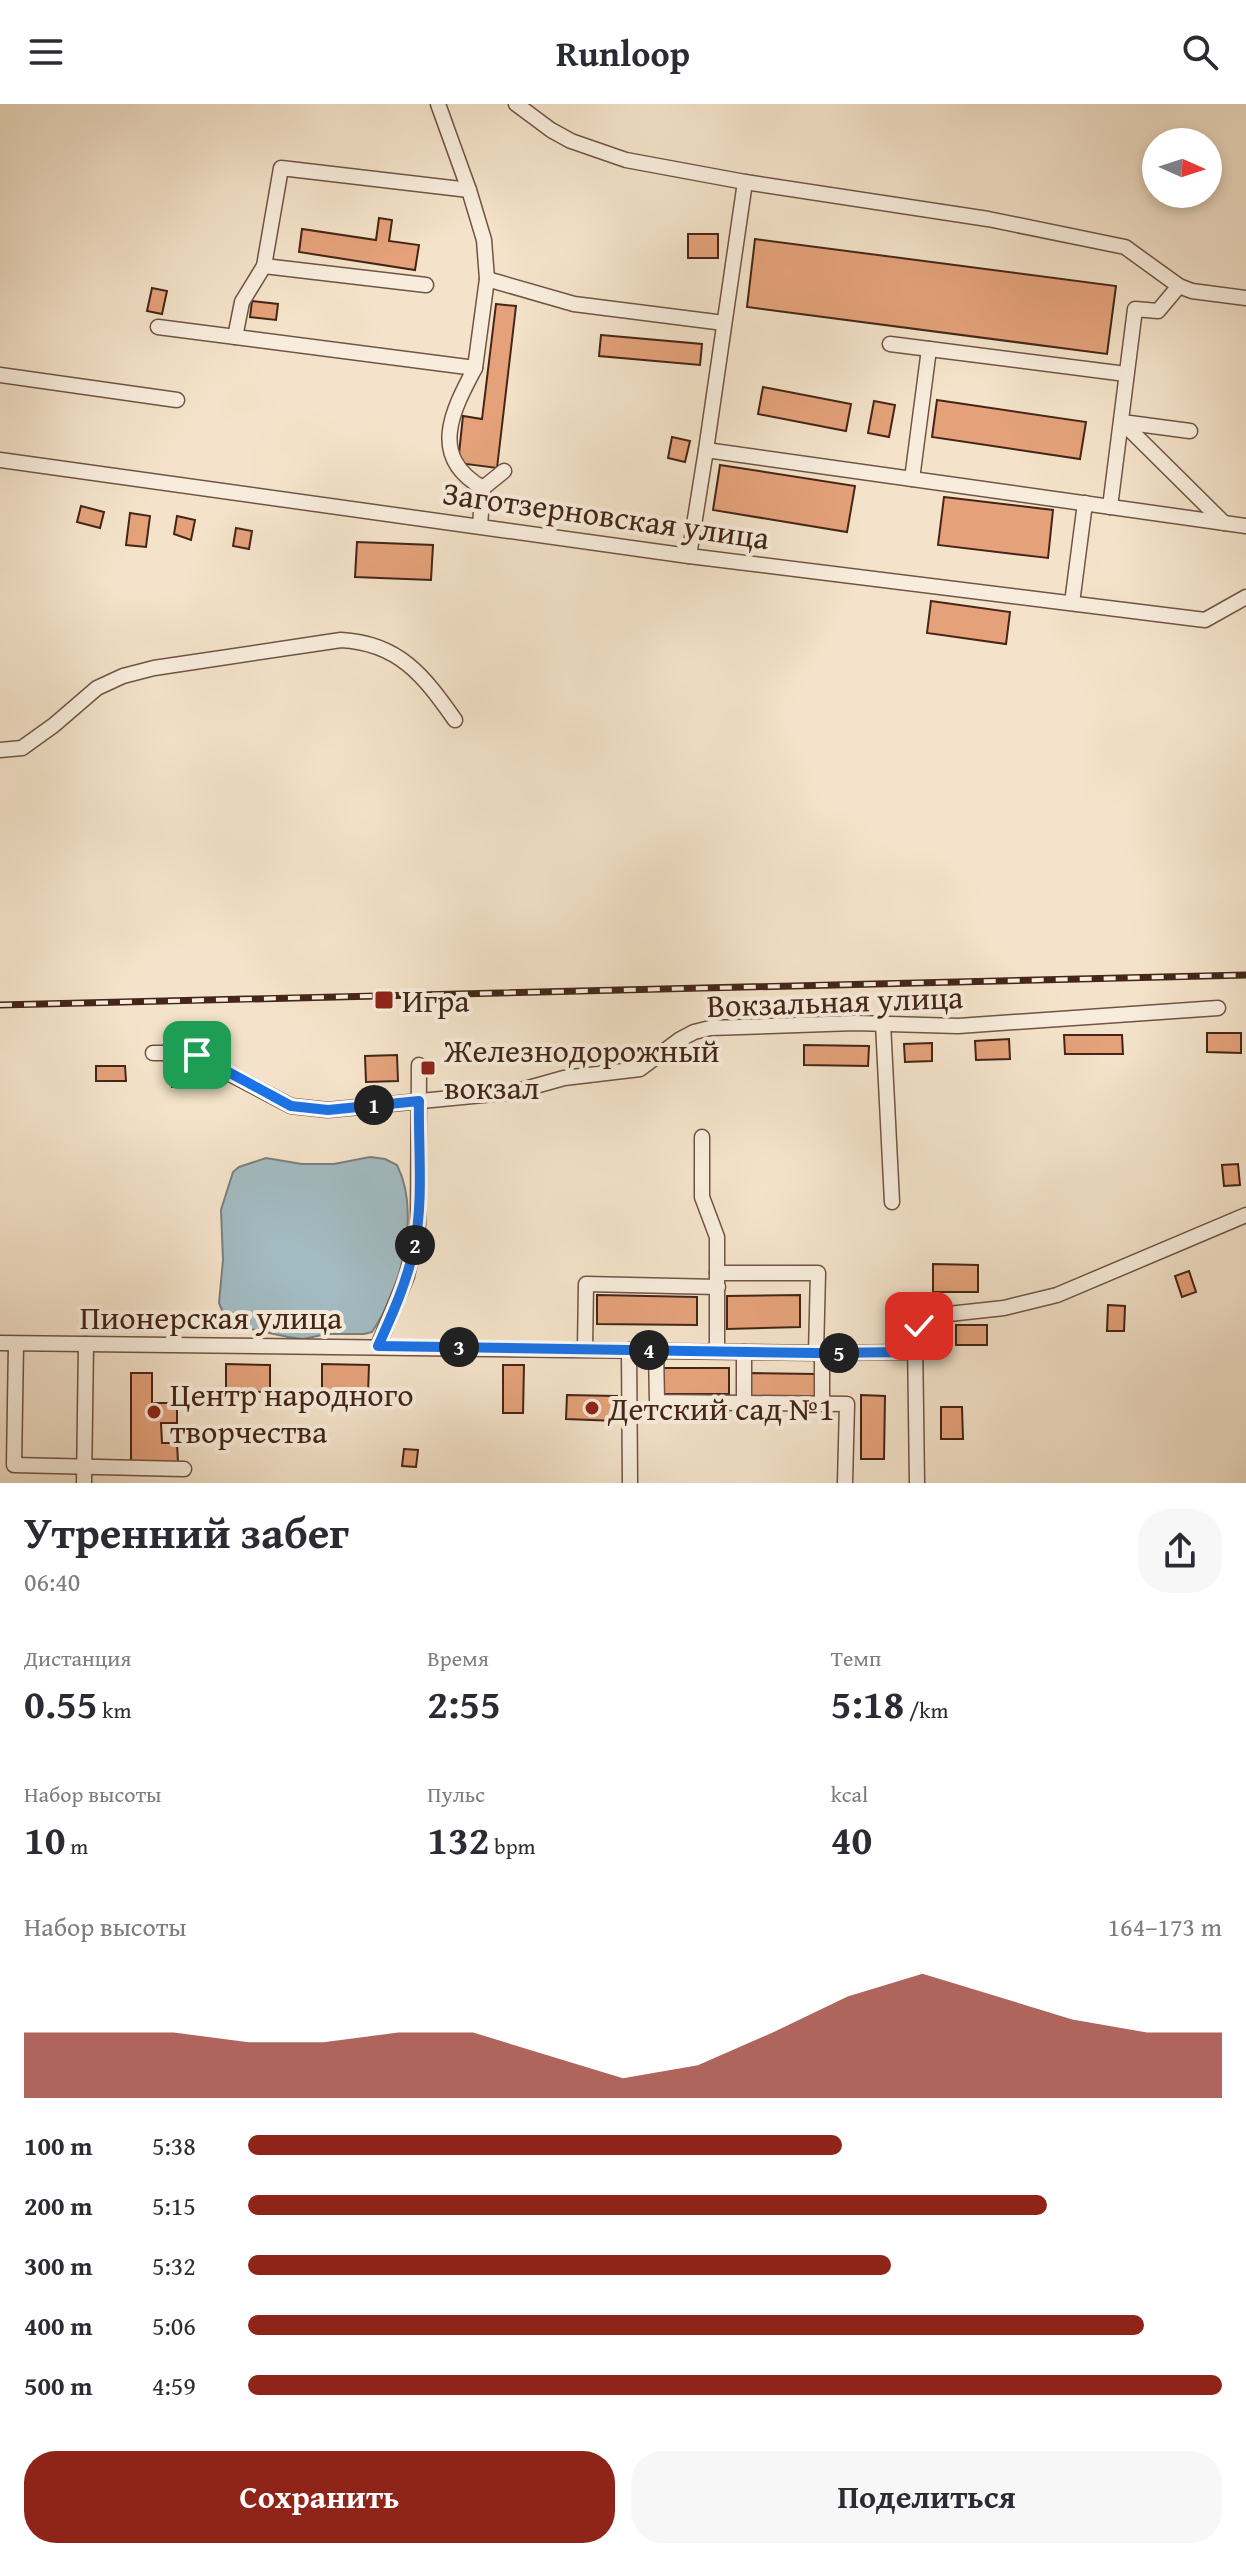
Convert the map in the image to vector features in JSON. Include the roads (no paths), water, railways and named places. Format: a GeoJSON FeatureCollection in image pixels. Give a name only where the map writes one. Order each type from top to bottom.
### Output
{"type":"FeatureCollection","features":[{"type":"Feature","properties":{"kind":"street"},"geometry":{"type":"LineString","coordinates":[[438,104],[484,240],[487,279],[475,368],[454,409],[449,447],[456,464],[469,480],[483,488]]}},
{"type":"Feature","properties":{"kind":"street"},"geometry":{"type":"LineString","coordinates":[[516,104],[551,130],[600,153],[745,182],[988,219],[1125,247],[1179,286],[1192,291],[1246,298]]}},
{"type":"Feature","properties":{"kind":"street"},"geometry":{"type":"LineString","coordinates":[[235,337],[242,302],[264,266],[281,168],[469,190]]}},
{"type":"Feature","properties":{"kind":"street"},"geometry":{"type":"LineString","coordinates":[[689,556],[745,182]]}},
{"type":"Feature","properties":{"kind":"street"},"geometry":{"type":"LineString","coordinates":[[264,266],[426,285]]}},
{"type":"Feature","properties":{"kind":"street"},"geometry":{"type":"LineString","coordinates":[[487,279],[574,304],[724,323]]}},
{"type":"Feature","properties":{"kind":"street"},"geometry":{"type":"LineString","coordinates":[[1110,507],[1135,309],[1158,311],[1179,286]]}},
{"type":"Feature","properties":{"kind":"street"},"geometry":{"type":"LineString","coordinates":[[158,327],[475,368]]}},
{"type":"Feature","properties":{"kind":"street"},"geometry":{"type":"LineString","coordinates":[[890,344],[1126,374]]}},
{"type":"Feature","properties":{"kind":"street"},"geometry":{"type":"LineString","coordinates":[[912,479],[929,349]]}},
{"type":"Feature","properties":{"kind":"street"},"geometry":{"type":"LineString","coordinates":[[0,375],[177,400]]}},
{"type":"Feature","properties":{"kind":"street"},"geometry":{"type":"LineString","coordinates":[[1122,422],[1190,431]]}},
{"type":"Feature","properties":{"kind":"street"},"geometry":{"type":"LineString","coordinates":[[1122,422],[1224,523]]}},
{"type":"Feature","properties":{"kind":"street"},"geometry":{"type":"LineString","coordinates":[[706,450],[1246,526]]}},
{"type":"Feature","properties":{"kind":"street","name":"Заготзерновская улица"},"geometry":{"type":"LineString","coordinates":[[0,460],[689,556],[1205,620],[1246,597]]}},
{"type":"Feature","properties":{"kind":"street"},"geometry":{"type":"LineString","coordinates":[[480,525],[483,488],[504,471]]}},
{"type":"Feature","properties":{"kind":"street"},"geometry":{"type":"LineString","coordinates":[[1072,603],[1085,503]]}},
{"type":"Feature","properties":{"kind":"street"},"geometry":{"type":"LineString","coordinates":[[0,750],[22,748],[97,688],[123,676],[154,668],[341,640],[362,642],[387,650],[418,672],[455,720]]}},
{"type":"Feature","properties":{"kind":"street","name":"Вокзальная улица"},"geometry":{"type":"LineString","coordinates":[[153,1053],[190,1053],[291,1106],[315,1110],[514,1092],[564,1078],[640,1069],[679,1040],[710,1028],[883,1023],[958,1026],[1218,1008]]}},
{"type":"Feature","properties":{"kind":"street"},"geometry":{"type":"LineString","coordinates":[[883,1023],[892,1202]]}},
{"type":"Feature","properties":{"kind":"street"},"geometry":{"type":"LineString","coordinates":[[378,1346],[402,1287],[418,1225],[419,1065]]}},
{"type":"Feature","properties":{"kind":"street"},"geometry":{"type":"LineString","coordinates":[[702,1137],[702,1197],[717,1237],[717,1351]]}},
{"type":"Feature","properties":{"kind":"street"},"geometry":{"type":"LineString","coordinates":[[917,1483],[914,1352],[919,1326],[930,1316],[1004,1308],[1057,1295],[1246,1215]]}},
{"type":"Feature","properties":{"kind":"street"},"geometry":{"type":"LineString","coordinates":[[585,1349],[586,1284],[818,1273],[822,1404]]}},
{"type":"Feature","properties":{"kind":"street","name":"Пионерская улица"},"geometry":{"type":"LineString","coordinates":[[0,1343],[914,1352]]}},
{"type":"Feature","properties":{"kind":"street"},"geometry":{"type":"LineString","coordinates":[[16,1344],[7,1442],[14,1465],[184,1469]]}},
{"type":"Feature","properties":{"kind":"street"},"geometry":{"type":"LineString","coordinates":[[84,1483],[86,1344]]}},
{"type":"Feature","properties":{"kind":"street"},"geometry":{"type":"LineString","coordinates":[[629,1350],[630,1483]]}},
{"type":"Feature","properties":{"kind":"street"},"geometry":{"type":"LineString","coordinates":[[656,1350],[657,1402],[847,1404],[845,1483]]}},
{"type":"Feature","properties":{"kind":"street"},"geometry":{"type":"LineString","coordinates":[[744,1352],[744,1403]]}},
{"type":"Feature","properties":{"kind":"water"},"geometry":{"type":"Polygon","coordinates":[[[370,1157],[397,1165],[407,1205],[407,1228],[399,1273],[392,1295],[372,1332],[327,1334],[303,1339],[237,1326],[225,1317],[219,1303],[223,1260],[221,1210],[233,1172],[266,1158],[302,1164],[334,1164],[370,1157]]]}},
{"type":"Feature","properties":{"kind":"railway"},"geometry":{"type":"LineString","coordinates":[[0,1005],[1246,975]]}},
{"type":"Feature","properties":{"kind":"place","name":"Игра"},"geometry":{"type":"Point","coordinates":[384,1000]}},
{"type":"Feature","properties":{"kind":"place","name":"Железнодорожный вокзал"},"geometry":{"type":"Point","coordinates":[428,1068]}},
{"type":"Feature","properties":{"kind":"place","name":"Детский сад №1"},"geometry":{"type":"Point","coordinates":[592,1408]}},
{"type":"Feature","properties":{"kind":"place","name":"Центр народного творчества"},"geometry":{"type":"Point","coordinates":[154,1412]}}]}
